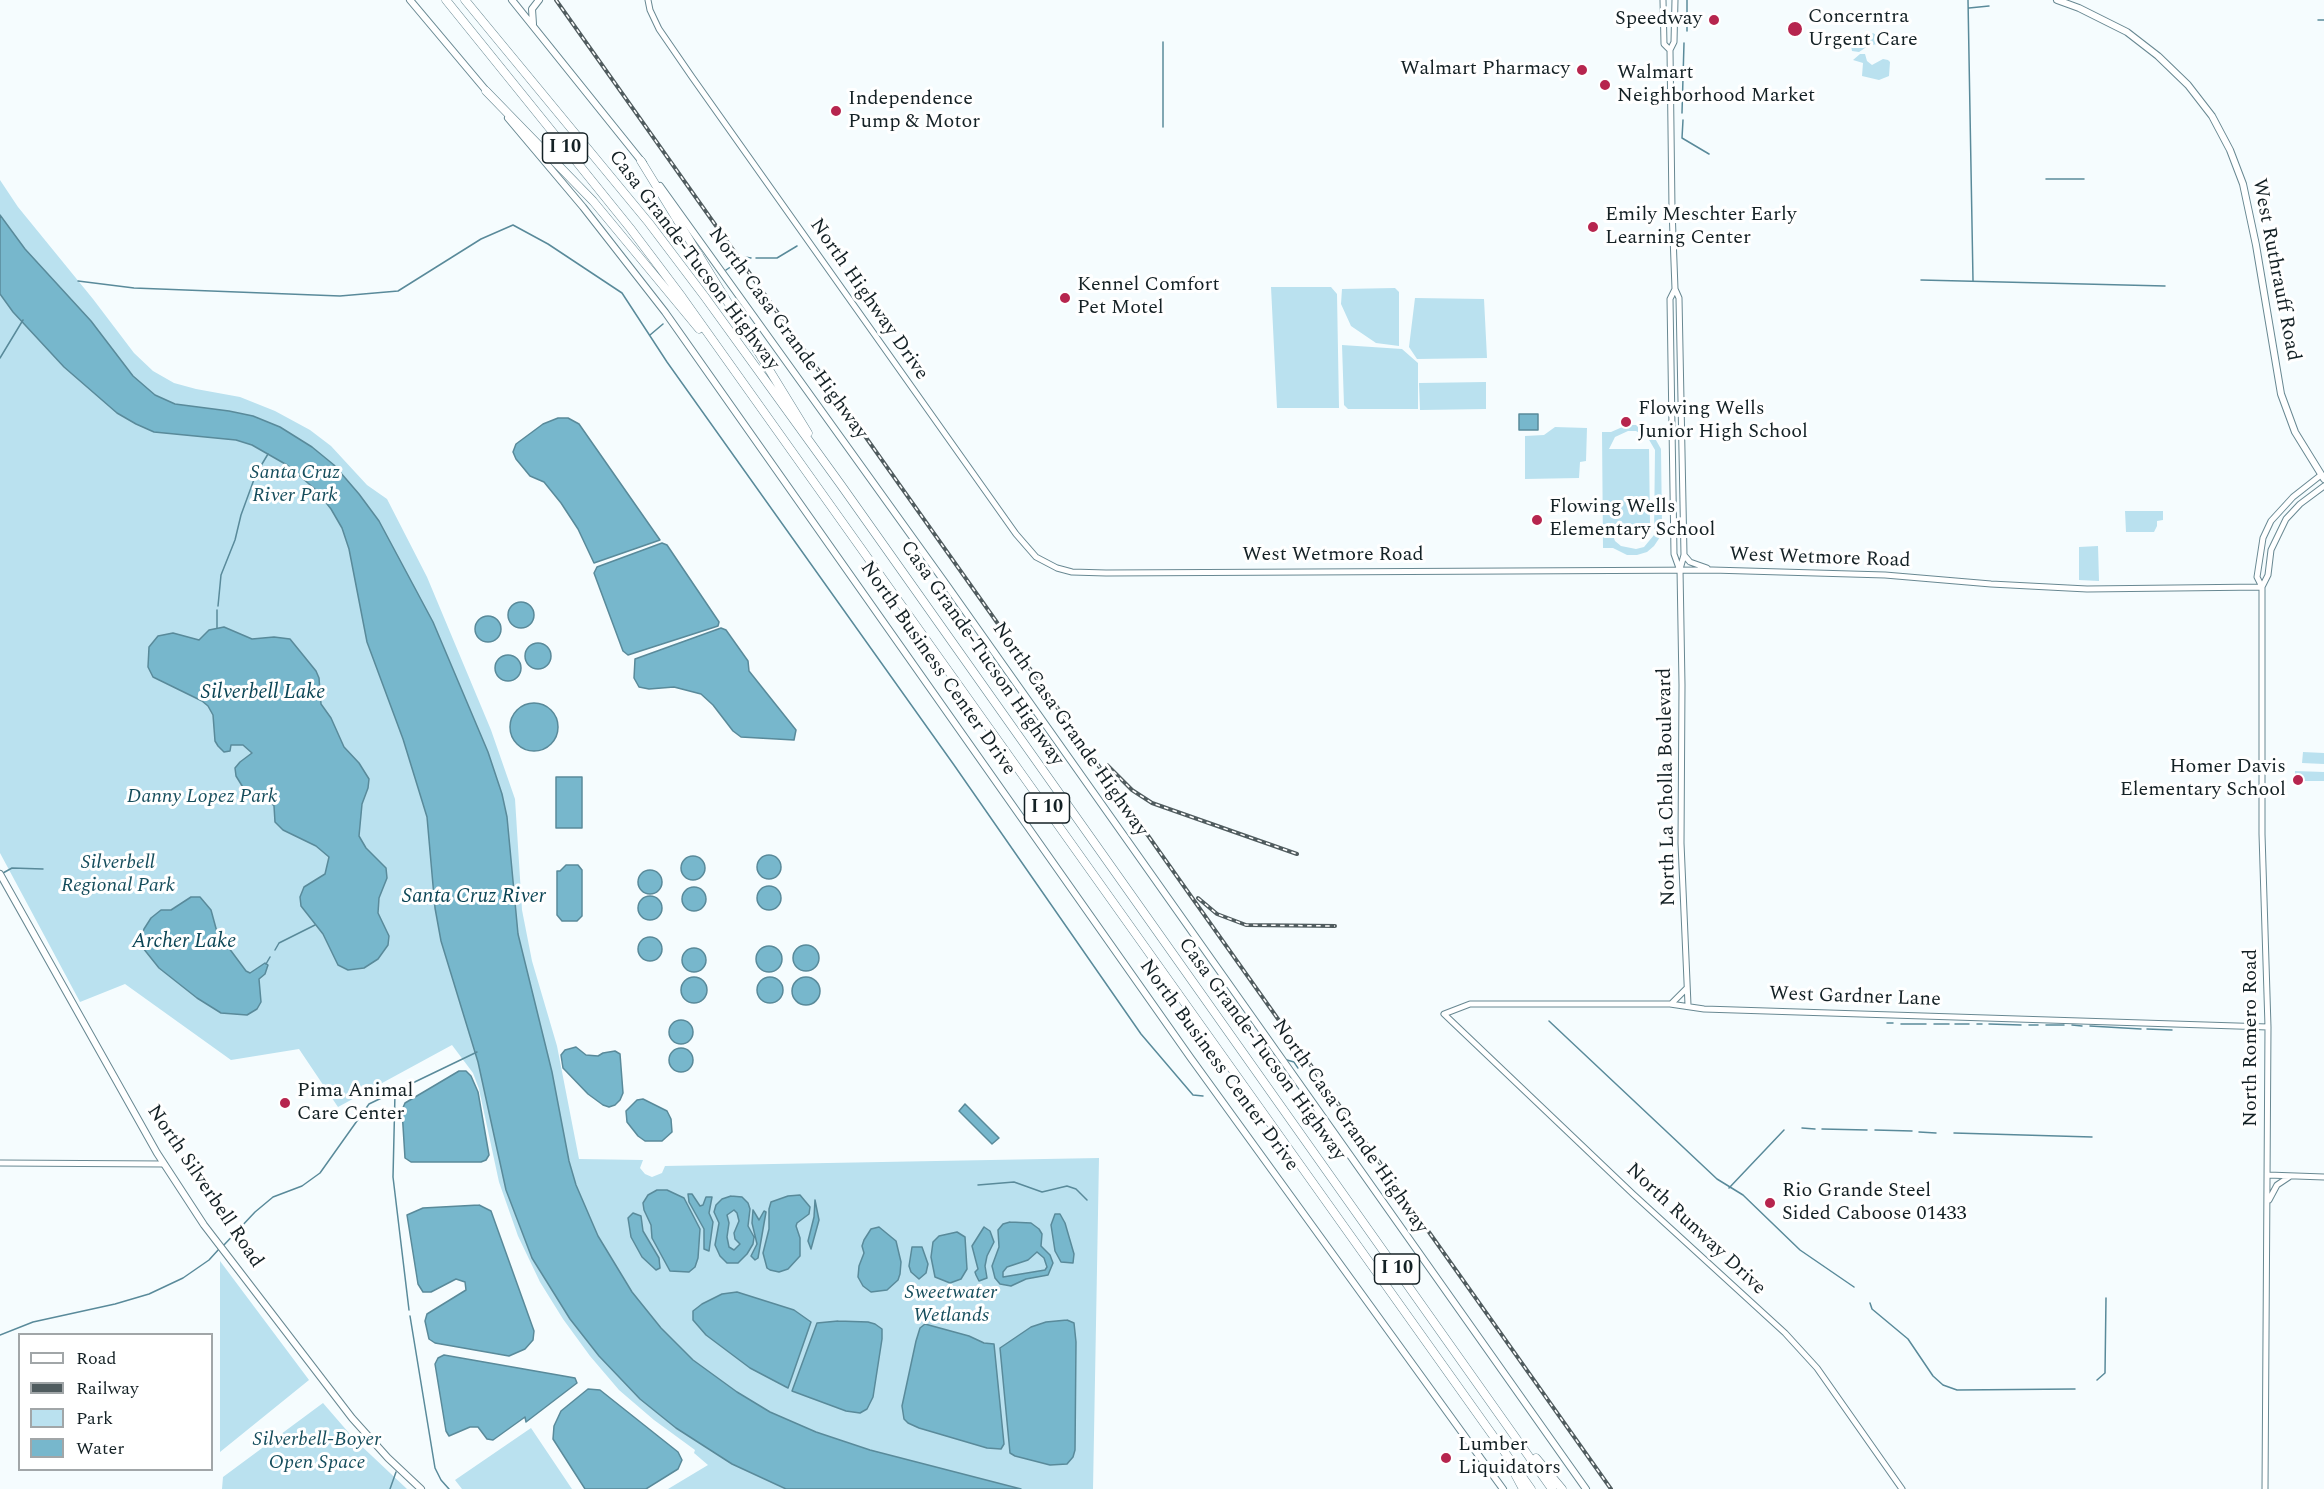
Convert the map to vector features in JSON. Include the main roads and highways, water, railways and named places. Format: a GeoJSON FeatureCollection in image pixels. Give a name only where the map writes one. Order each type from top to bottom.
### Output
{"type":"FeatureCollection","features":[{"type":"Feature","properties":{"kind":"highway","name":"Casa Grande-Tucson Highway"},"geometry":{"type":"LineString","coordinates":[[446,0],[630,228],[737,373],[1531,1489]]}},
{"type":"Feature","properties":{"kind":"highway","name":"Casa Grande-Tucson Highway"},"geometry":{"type":"LineString","coordinates":[[465,0],[649,224],[830,470],[1552,1489]]}},
{"type":"Feature","properties":{"kind":"highway"},"geometry":{"type":"LineString","coordinates":[[486,90],[593,201],[737,373]]}},
{"type":"Feature","properties":{"kind":"highway"},"geometry":{"type":"LineString","coordinates":[[642,161],[830,470]]}},
{"type":"Feature","properties":{"kind":"highway"},"geometry":{"type":"LineString","coordinates":[[1501,1416],[1562,1489]]}},
{"type":"Feature","properties":{"kind":"highway"},"geometry":{"type":"LineString","coordinates":[[1490,1432],[1523,1489]]}},
{"type":"Feature","properties":{"kind":"main road","name":"North Business Center Drive"},"geometry":{"type":"LineString","coordinates":[[410,0],[618,251],[665,312],[1190,1057],[1503,1489]]}},
{"type":"Feature","properties":{"kind":"main road","name":"North Casa Grande Highway"},"geometry":{"type":"LineString","coordinates":[[512,0],[642,161],[946,584],[1586,1489]]}},
{"type":"Feature","properties":{"kind":"main road","name":"West Ruthrauff Road"},"geometry":{"type":"LineString","coordinates":[[2056,0],[2127,32],[2158,56],[2188,85],[2212,116],[2230,150],[2243,183],[2256,245],[2281,394],[2295,432],[2323,478]]}},
{"type":"Feature","properties":{"kind":"main road"},"geometry":{"type":"LineString","coordinates":[[533,25],[532,9],[538,1]]}},
{"type":"Feature","properties":{"kind":"main road","name":"North Silverbell Road"},"geometry":{"type":"LineString","coordinates":[[0,874],[164,1164],[204,1225],[352,1418],[388,1458],[421,1489]]}},
{"type":"Feature","properties":{"kind":"water","name":"Santa Cruz River"},"geometry":{"type":"Polygon","coordinates":[[[0,215],[25,249],[91,321],[133,376],[155,395],[175,404],[253,416],[280,427],[312,447],[334,465],[379,521],[433,622],[488,752],[502,794],[507,817],[518,934],[552,1072],[569,1161],[576,1185],[598,1236],[632,1292],[661,1328],[693,1360],[737,1392],[770,1412],[816,1432],[870,1450],[1021,1489],[786,1489],[732,1464],[676,1428],[640,1399],[599,1356],[570,1319],[532,1258],[506,1190],[478,1062],[441,941],[435,908],[427,817],[403,739],[367,642],[349,549],[342,528],[316,490],[287,465],[252,445],[236,440],[154,432],[117,413],[64,367],[13,312],[0,294],[0,215]]]}},
{"type":"Feature","properties":{"kind":"water"},"geometry":{"type":"Polygon","coordinates":[[[1519,414],[1538,414],[1538,430],[1519,430],[1519,414]]]}},
{"type":"Feature","properties":{"kind":"water"},"geometry":{"type":"Polygon","coordinates":[[[558,418],[568,418],[579,424],[660,540],[594,563],[578,529],[561,503],[544,482],[530,476],[513,452],[516,444],[543,424],[558,418]]]}},
{"type":"Feature","properties":{"kind":"water"},"geometry":{"type":"Polygon","coordinates":[[[662,543],[667,545],[719,622],[718,626],[628,655],[623,651],[594,573],[597,567],[662,543]]]}},
{"type":"Feature","properties":{"kind":"water"},"geometry":{"type":"Polygon","coordinates":[[[521,602],[530,606],[534,615],[530,624],[521,628],[512,624],[508,615],[512,606],[521,602]]]}},
{"type":"Feature","properties":{"kind":"water"},"geometry":{"type":"Polygon","coordinates":[[[488,616],[497,620],[501,629],[497,638],[488,642],[479,638],[475,629],[479,620],[488,616]]]}},
{"type":"Feature","properties":{"kind":"water","name":"Silverbell Lake"},"geometry":{"type":"Polygon","coordinates":[[[224,627],[252,639],[274,637],[290,639],[316,671],[319,678],[321,704],[331,718],[344,747],[359,763],[369,779],[362,804],[359,836],[366,848],[386,868],[387,878],[379,898],[378,913],[389,936],[388,945],[378,959],[364,968],[348,970],[338,965],[323,934],[301,906],[300,897],[304,887],[325,874],[329,857],[316,846],[283,830],[275,822],[274,806],[269,800],[244,789],[236,776],[235,768],[252,753],[243,745],[231,745],[230,751],[224,752],[218,746],[215,741],[213,715],[208,706],[153,677],[148,667],[149,647],[158,636],[173,633],[199,640],[209,630],[224,627]]]}},
{"type":"Feature","properties":{"kind":"water"},"geometry":{"type":"Polygon","coordinates":[[[721,628],[726,630],[748,661],[749,671],[796,730],[794,740],[741,737],[701,694],[674,687],[649,689],[639,687],[634,678],[635,659],[721,628]]]}},
{"type":"Feature","properties":{"kind":"water"},"geometry":{"type":"Polygon","coordinates":[[[538,643],[547,647],[551,656],[547,665],[538,669],[529,665],[525,656],[529,647],[538,643]]]}},
{"type":"Feature","properties":{"kind":"water"},"geometry":{"type":"Polygon","coordinates":[[[508,655],[517,659],[521,668],[517,677],[508,681],[499,677],[495,668],[499,659],[508,655]]]}},
{"type":"Feature","properties":{"kind":"water"},"geometry":{"type":"Polygon","coordinates":[[[534,703],[551,710],[558,727],[551,744],[534,751],[517,744],[510,727],[517,710],[534,703]]]}},
{"type":"Feature","properties":{"kind":"water"},"geometry":{"type":"Polygon","coordinates":[[[556,777],[582,777],[582,828],[556,828],[556,777]]]}},
{"type":"Feature","properties":{"kind":"water"},"geometry":{"type":"Polygon","coordinates":[[[769,855],[778,858],[781,867],[778,876],[769,879],[760,876],[757,867],[760,858],[769,855]]]}},
{"type":"Feature","properties":{"kind":"water"},"geometry":{"type":"Polygon","coordinates":[[[693,856],[698,857],[704,863],[704,873],[698,879],[693,880],[688,879],[682,873],[681,868],[682,863],[688,857],[693,856]]]}},
{"type":"Feature","properties":{"kind":"water"},"geometry":{"type":"Polygon","coordinates":[[[566,865],[578,865],[582,870],[582,916],[577,921],[562,921],[557,915],[557,871],[566,865]]]}},
{"type":"Feature","properties":{"kind":"water"},"geometry":{"type":"Polygon","coordinates":[[[650,870],[655,871],[661,877],[661,887],[655,893],[650,894],[645,893],[639,887],[638,882],[639,877],[645,871],[650,870]]]}},
{"type":"Feature","properties":{"kind":"water"},"geometry":{"type":"Polygon","coordinates":[[[769,886],[774,887],[780,893],[780,903],[774,909],[769,910],[764,909],[758,903],[757,898],[758,893],[764,887],[769,886]]]}},
{"type":"Feature","properties":{"kind":"water"},"geometry":{"type":"Polygon","coordinates":[[[694,887],[702,891],[706,899],[702,907],[694,911],[686,907],[682,899],[686,891],[694,887]]]}},
{"type":"Feature","properties":{"kind":"water"},"geometry":{"type":"Polygon","coordinates":[[[650,896],[658,900],[662,908],[658,916],[650,920],[642,916],[638,908],[642,900],[650,896]]]}},
{"type":"Feature","properties":{"kind":"water","name":"Archer Lake"},"geometry":{"type":"Polygon","coordinates":[[[191,897],[200,897],[211,910],[217,932],[246,971],[250,973],[265,963],[268,965],[265,974],[259,979],[261,1002],[257,1009],[247,1015],[221,1013],[197,998],[159,968],[139,943],[151,918],[161,910],[171,910],[191,897]]]}},
{"type":"Feature","properties":{"kind":"water"},"geometry":{"type":"Polygon","coordinates":[[[650,937],[658,941],[662,949],[658,957],[650,961],[642,957],[638,949],[642,941],[650,937]]]}},
{"type":"Feature","properties":{"kind":"water"},"geometry":{"type":"Polygon","coordinates":[[[806,945],[815,949],[819,958],[815,967],[806,971],[797,967],[793,958],[797,949],[806,945]]]}},
{"type":"Feature","properties":{"kind":"water"},"geometry":{"type":"Polygon","coordinates":[[[769,946],[778,950],[782,959],[778,968],[769,972],[760,968],[756,959],[760,950],[769,946]]]}},
{"type":"Feature","properties":{"kind":"water"},"geometry":{"type":"Polygon","coordinates":[[[694,948],[703,951],[706,960],[703,969],[694,972],[685,969],[682,960],[685,951],[694,948]]]}},
{"type":"Feature","properties":{"kind":"water"},"geometry":{"type":"Polygon","coordinates":[[[694,977],[703,981],[707,990],[703,999],[694,1003],[685,999],[681,990],[685,981],[694,977]]]}},
{"type":"Feature","properties":{"kind":"water"},"geometry":{"type":"Polygon","coordinates":[[[770,977],[779,981],[783,990],[779,999],[770,1003],[761,999],[757,990],[761,981],[770,977]]]}},
{"type":"Feature","properties":{"kind":"water"},"geometry":{"type":"Polygon","coordinates":[[[806,977],[816,981],[820,991],[816,1001],[806,1005],[796,1001],[792,991],[796,981],[806,977]]]}},
{"type":"Feature","properties":{"kind":"water"},"geometry":{"type":"Polygon","coordinates":[[[681,1020],[689,1024],[693,1032],[689,1040],[681,1044],[673,1040],[669,1032],[673,1024],[681,1020]]]}},
{"type":"Feature","properties":{"kind":"water"},"geometry":{"type":"Polygon","coordinates":[[[576,1047],[586,1055],[598,1056],[615,1051],[620,1054],[623,1093],[615,1105],[609,1107],[603,1105],[588,1094],[563,1068],[561,1055],[565,1050],[576,1047]]]}},
{"type":"Feature","properties":{"kind":"water"},"geometry":{"type":"Polygon","coordinates":[[[681,1048],[689,1052],[693,1060],[689,1068],[681,1072],[673,1068],[669,1060],[673,1052],[681,1048]]]}},
{"type":"Feature","properties":{"kind":"water"},"geometry":{"type":"Polygon","coordinates":[[[459,1071],[466,1071],[471,1076],[478,1092],[489,1155],[481,1162],[411,1162],[405,1158],[402,1110],[405,1103],[459,1071]]]}},
{"type":"Feature","properties":{"kind":"water"},"geometry":{"type":"Polygon","coordinates":[[[643,1099],[667,1111],[671,1119],[672,1132],[662,1141],[645,1141],[627,1122],[626,1111],[637,1100],[643,1099]]]}},
{"type":"Feature","properties":{"kind":"water"},"geometry":{"type":"Polygon","coordinates":[[[965,1104],[999,1138],[992,1144],[959,1111],[965,1104]]]}},
{"type":"Feature","properties":{"kind":"water"},"geometry":{"type":"Polygon","coordinates":[[[657,1190],[667,1190],[684,1198],[700,1229],[698,1258],[695,1267],[689,1272],[670,1271],[652,1238],[651,1225],[643,1203],[648,1195],[657,1190]]]}},
{"type":"Feature","properties":{"kind":"water"},"geometry":{"type":"Polygon","coordinates":[[[688,1194],[692,1194],[700,1206],[703,1205],[706,1197],[712,1197],[709,1213],[713,1222],[709,1251],[704,1249],[704,1229],[689,1202],[688,1194]]]}},
{"type":"Feature","properties":{"kind":"water"},"geometry":{"type":"Polygon","coordinates":[[[800,1195],[810,1207],[809,1214],[796,1226],[800,1238],[800,1256],[788,1269],[779,1272],[770,1270],[767,1268],[763,1253],[769,1229],[771,1202],[788,1196],[800,1195]]]}},
{"type":"Feature","properties":{"kind":"water"},"geometry":{"type":"Polygon","coordinates":[[[731,1196],[742,1197],[750,1209],[748,1226],[754,1237],[753,1244],[738,1263],[727,1263],[720,1256],[715,1245],[719,1223],[714,1212],[716,1205],[722,1199],[731,1196]],[[734,1210],[727,1215],[729,1247],[734,1250],[740,1244],[735,1239],[734,1233],[739,1221],[734,1210]]]}},
{"type":"Feature","properties":{"kind":"water"},"geometry":{"type":"Polygon","coordinates":[[[815,1200],[819,1220],[811,1249],[808,1241],[814,1217],[815,1200]]]}},
{"type":"Feature","properties":{"kind":"water"},"geometry":{"type":"Polygon","coordinates":[[[479,1205],[491,1211],[534,1331],[533,1340],[525,1349],[509,1356],[435,1343],[429,1339],[425,1321],[427,1314],[466,1290],[465,1282],[456,1279],[431,1292],[423,1292],[418,1284],[407,1215],[423,1208],[479,1205]]]}},
{"type":"Feature","properties":{"kind":"water"},"geometry":{"type":"Polygon","coordinates":[[[753,1210],[759,1220],[764,1211],[766,1212],[758,1258],[755,1260],[751,1256],[757,1244],[752,1223],[753,1210]]]}},
{"type":"Feature","properties":{"kind":"water"},"geometry":{"type":"Polygon","coordinates":[[[633,1213],[641,1216],[643,1231],[659,1258],[660,1268],[656,1270],[642,1257],[631,1237],[628,1218],[633,1213]]]}},
{"type":"Feature","properties":{"kind":"water"},"geometry":{"type":"Polygon","coordinates":[[[1055,1214],[1060,1214],[1065,1223],[1074,1254],[1073,1263],[1061,1262],[1055,1251],[1051,1225],[1055,1214]]]}},
{"type":"Feature","properties":{"kind":"water"},"geometry":{"type":"Polygon","coordinates":[[[1031,1223],[1039,1229],[1042,1234],[1041,1246],[1050,1255],[1053,1263],[1048,1275],[1026,1279],[1011,1286],[1000,1284],[995,1278],[992,1266],[999,1247],[998,1230],[1003,1224],[1031,1223]],[[1037,1252],[1028,1260],[1007,1267],[1003,1272],[1003,1277],[1045,1270],[1047,1267],[1044,1258],[1037,1252]]]}},
{"type":"Feature","properties":{"kind":"water"},"geometry":{"type":"Polygon","coordinates":[[[879,1227],[896,1241],[901,1262],[900,1274],[898,1280],[887,1290],[871,1292],[863,1286],[858,1277],[859,1266],[864,1253],[862,1246],[864,1240],[871,1229],[879,1227]]]}},
{"type":"Feature","properties":{"kind":"water"},"geometry":{"type":"Polygon","coordinates":[[[984,1227],[990,1231],[994,1242],[985,1266],[987,1278],[979,1281],[975,1272],[978,1269],[972,1246],[984,1227]]]}},
{"type":"Feature","properties":{"kind":"water"},"geometry":{"type":"Polygon","coordinates":[[[957,1232],[965,1237],[967,1269],[961,1279],[950,1283],[935,1277],[931,1257],[933,1242],[939,1236],[957,1232]]]}},
{"type":"Feature","properties":{"kind":"water"},"geometry":{"type":"Polygon","coordinates":[[[912,1247],[922,1247],[928,1264],[926,1273],[919,1279],[911,1272],[909,1266],[912,1247]]]}},
{"type":"Feature","properties":{"kind":"water"},"geometry":{"type":"Polygon","coordinates":[[[737,1292],[794,1310],[811,1322],[788,1388],[750,1368],[706,1335],[693,1320],[693,1311],[702,1304],[722,1294],[737,1292]]]}},
{"type":"Feature","properties":{"kind":"water"},"geometry":{"type":"Polygon","coordinates":[[[1067,1320],[1074,1323],[1076,1342],[1075,1450],[1067,1464],[1050,1465],[1010,1453],[1000,1348],[1031,1327],[1046,1322],[1067,1320]]]}},
{"type":"Feature","properties":{"kind":"water"},"geometry":{"type":"Polygon","coordinates":[[[868,1322],[882,1329],[873,1397],[867,1409],[860,1413],[846,1411],[792,1391],[817,1323],[868,1322]]]}},
{"type":"Feature","properties":{"kind":"water"},"geometry":{"type":"Polygon","coordinates":[[[925,1324],[969,1336],[984,1343],[994,1344],[1004,1444],[1001,1449],[987,1448],[919,1428],[904,1419],[902,1406],[916,1341],[920,1328],[925,1324]]]}},
{"type":"Feature","properties":{"kind":"water"},"geometry":{"type":"Polygon","coordinates":[[[444,1355],[575,1378],[577,1383],[526,1422],[525,1417],[493,1440],[487,1439],[478,1427],[470,1427],[449,1436],[446,1431],[435,1364],[438,1358],[444,1355]]]}},
{"type":"Feature","properties":{"kind":"water"},"geometry":{"type":"Polygon","coordinates":[[[588,1389],[600,1390],[678,1452],[682,1460],[678,1469],[646,1489],[585,1489],[553,1439],[554,1426],[561,1411],[588,1389]]]}},
{"type":"Feature","properties":{"kind":"waterway"},"geometry":{"type":"LineString","coordinates":[[1687,0],[1687,31]]}},
{"type":"Feature","properties":{"kind":"waterway"},"geometry":{"type":"LineString","coordinates":[[1968,0],[1973,280]]}},
{"type":"Feature","properties":{"kind":"waterway"},"geometry":{"type":"LineString","coordinates":[[1969,8],[1989,6]]}},
{"type":"Feature","properties":{"kind":"waterway"},"geometry":{"type":"LineString","coordinates":[[2318,20],[2324,20]]}},
{"type":"Feature","properties":{"kind":"waterway"},"geometry":{"type":"LineString","coordinates":[[1163,42],[1163,127]]}},
{"type":"Feature","properties":{"kind":"waterway"},"geometry":{"type":"LineString","coordinates":[[1682,113],[1684,43]]}},
{"type":"Feature","properties":{"kind":"waterway"},"geometry":{"type":"LineString","coordinates":[[1683,120],[1682,138],[1709,154]]}},
{"type":"Feature","properties":{"kind":"waterway"},"geometry":{"type":"LineString","coordinates":[[2046,179],[2084,179]]}},
{"type":"Feature","properties":{"kind":"waterway"},"geometry":{"type":"LineString","coordinates":[[78,281],[134,288],[340,296],[398,291],[481,239],[513,225],[548,244],[622,293],[667,362],[954,765],[1141,1034],[1193,1095],[1203,1096]]}},
{"type":"Feature","properties":{"kind":"waterway"},"geometry":{"type":"LineString","coordinates":[[756,258],[777,258],[797,246]]}},
{"type":"Feature","properties":{"kind":"waterway"},"geometry":{"type":"LineString","coordinates":[[745,257],[751,258]]}},
{"type":"Feature","properties":{"kind":"waterway"},"geometry":{"type":"LineString","coordinates":[[726,270],[732,266]]}},
{"type":"Feature","properties":{"kind":"waterway"},"geometry":{"type":"LineString","coordinates":[[1921,280],[2165,286]]}},
{"type":"Feature","properties":{"kind":"waterway"},"geometry":{"type":"LineString","coordinates":[[0,358],[23,320]]}},
{"type":"Feature","properties":{"kind":"waterway"},"geometry":{"type":"LineString","coordinates":[[650,335],[663,324]]}},
{"type":"Feature","properties":{"kind":"waterway"},"geometry":{"type":"LineString","coordinates":[[218,606],[221,575],[256,474],[268,454]]}},
{"type":"Feature","properties":{"kind":"waterway"},"geometry":{"type":"LineString","coordinates":[[217,610],[217,628]]}},
{"type":"Feature","properties":{"kind":"waterway"},"geometry":{"type":"LineString","coordinates":[[3,873],[12,868],[43,869]]}},
{"type":"Feature","properties":{"kind":"waterway"},"geometry":{"type":"LineString","coordinates":[[275,950],[279,943],[315,925]]}},
{"type":"Feature","properties":{"kind":"waterway"},"geometry":{"type":"LineString","coordinates":[[266,964],[270,957]]}},
{"type":"Feature","properties":{"kind":"waterway"},"geometry":{"type":"LineString","coordinates":[[1549,1021],[1717,1179],[1743,1195],[1800,1250],[1854,1287]]}},
{"type":"Feature","properties":{"kind":"waterway"},"geometry":{"type":"LineString","coordinates":[[1887,1023],[1893,1023]]}},
{"type":"Feature","properties":{"kind":"waterway"},"geometry":{"type":"LineString","coordinates":[[1901,1024],[1926,1024]]}},
{"type":"Feature","properties":{"kind":"waterway"},"geometry":{"type":"LineString","coordinates":[[1934,1024],[1949,1024]]}},
{"type":"Feature","properties":{"kind":"waterway"},"geometry":{"type":"LineString","coordinates":[[1955,1024],[1969,1024]]}},
{"type":"Feature","properties":{"kind":"waterway"},"geometry":{"type":"LineString","coordinates":[[1977,1024],[1982,1024]]}},
{"type":"Feature","properties":{"kind":"waterway"},"geometry":{"type":"LineString","coordinates":[[1989,1024],[2021,1025]]}},
{"type":"Feature","properties":{"kind":"waterway"},"geometry":{"type":"LineString","coordinates":[[2029,1025],[2038,1025]]}},
{"type":"Feature","properties":{"kind":"waterway"},"geometry":{"type":"LineString","coordinates":[[2046,1025],[2064,1025]]}},
{"type":"Feature","properties":{"kind":"waterway"},"geometry":{"type":"LineString","coordinates":[[2072,1025],[2082,1026]]}},
{"type":"Feature","properties":{"kind":"waterway"},"geometry":{"type":"LineString","coordinates":[[2090,1026],[2141,1029]]}},
{"type":"Feature","properties":{"kind":"waterway"},"geometry":{"type":"LineString","coordinates":[[2147,1029],[2172,1030]]}},
{"type":"Feature","properties":{"kind":"waterway"},"geometry":{"type":"LineString","coordinates":[[223,1246],[255,1212],[273,1197],[302,1186],[320,1173],[369,1104],[477,1052]]}},
{"type":"Feature","properties":{"kind":"waterway"},"geometry":{"type":"LineString","coordinates":[[1287,1060],[1294,1062],[1298,1068]]}},
{"type":"Feature","properties":{"kind":"waterway"},"geometry":{"type":"LineString","coordinates":[[395,1093],[393,1177],[409,1310]]}},
{"type":"Feature","properties":{"kind":"waterway"},"geometry":{"type":"LineString","coordinates":[[1802,1128],[1815,1129]]}},
{"type":"Feature","properties":{"kind":"waterway"},"geometry":{"type":"LineString","coordinates":[[1822,1129],[1867,1130]]}},
{"type":"Feature","properties":{"kind":"waterway"},"geometry":{"type":"LineString","coordinates":[[1729,1188],[1784,1130]]}},
{"type":"Feature","properties":{"kind":"waterway"},"geometry":{"type":"LineString","coordinates":[[1875,1130],[1912,1131]]}},
{"type":"Feature","properties":{"kind":"waterway"},"geometry":{"type":"LineString","coordinates":[[1919,1132],[1936,1133]]}},
{"type":"Feature","properties":{"kind":"waterway"},"geometry":{"type":"LineString","coordinates":[[1954,1133],[2092,1137]]}},
{"type":"Feature","properties":{"kind":"waterway"},"geometry":{"type":"LineString","coordinates":[[978,1185],[1014,1182],[1042,1192],[1067,1186],[1076,1189],[1087,1200]]}},
{"type":"Feature","properties":{"kind":"waterway"},"geometry":{"type":"LineString","coordinates":[[0,1335],[33,1322],[149,1294],[183,1278],[209,1260],[219,1249]]}},
{"type":"Feature","properties":{"kind":"waterway"},"geometry":{"type":"LineString","coordinates":[[2097,1380],[2105,1373],[2106,1298]]}},
{"type":"Feature","properties":{"kind":"waterway"},"geometry":{"type":"LineString","coordinates":[[1870,1303],[1872,1309],[1908,1339],[1933,1376],[1943,1385],[1957,1390],[2075,1389]]}},
{"type":"Feature","properties":{"kind":"waterway"},"geometry":{"type":"LineString","coordinates":[[410,1316],[435,1468],[449,1489]]}},
{"type":"Feature","properties":{"kind":"waterway"},"geometry":{"type":"LineString","coordinates":[[390,1489],[396,1472]]}},
{"type":"Feature","properties":{"kind":"railway"},"geometry":{"type":"LineString","coordinates":[[556,0],[1611,1489]]}},
{"type":"Feature","properties":{"kind":"railway"},"geometry":{"type":"LineString","coordinates":[[1107,765],[1132,790],[1152,803],[1297,854]]}},
{"type":"Feature","properties":{"kind":"railway"},"geometry":{"type":"LineString","coordinates":[[1198,898],[1217,914],[1246,925],[1335,926]]}},
{"type":"Feature","properties":{"kind":"railway"},"geometry":{"type":"LineString","coordinates":[[1767,1200],[1773,1206]]}},
{"type":"Feature","properties":{"kind":"place","name":"Speedway"},"geometry":{"type":"Point","coordinates":[1714,20]}},
{"type":"Feature","properties":{"kind":"place","name":"Concerntra Urgent Care"},"geometry":{"type":"Point","coordinates":[1795,29]}},
{"type":"Feature","properties":{"kind":"place","name":"Walmart Pharmacy"},"geometry":{"type":"Point","coordinates":[1582,70]}},
{"type":"Feature","properties":{"kind":"place","name":"Walmart Neighborhood Market"},"geometry":{"type":"Point","coordinates":[1605,85]}},
{"type":"Feature","properties":{"kind":"place","name":"Independence Pump & Motor"},"geometry":{"type":"Point","coordinates":[836,111]}},
{"type":"Feature","properties":{"kind":"place","name":"Emily Meschter Early Learning Center"},"geometry":{"type":"Point","coordinates":[1593,227]}},
{"type":"Feature","properties":{"kind":"place","name":"Kennel Comfort Pet Motel"},"geometry":{"type":"Point","coordinates":[1065,298]}},
{"type":"Feature","properties":{"kind":"place","name":"Flowing Wells Junior High School"},"geometry":{"type":"Point","coordinates":[1626,422]}},
{"type":"Feature","properties":{"kind":"place","name":"Flowing Wells Elementary School"},"geometry":{"type":"Point","coordinates":[1537,520]}},
{"type":"Feature","properties":{"kind":"place","name":"Homer Davis Elementary School"},"geometry":{"type":"Point","coordinates":[2298,780]}},
{"type":"Feature","properties":{"kind":"place","name":"Pima Animal Care Center"},"geometry":{"type":"Point","coordinates":[285,1103]}},
{"type":"Feature","properties":{"kind":"place","name":"Rio Grande Steel Sided Caboose 01433"},"geometry":{"type":"Point","coordinates":[1770,1203]}},
{"type":"Feature","properties":{"kind":"place","name":"Lumber Liquidators"},"geometry":{"type":"Point","coordinates":[1446,1458]}},
{"type":"Feature","properties":{"kind":"park label","name":"Santa Cruz River Park"},"geometry":{"type":"Point","coordinates":[295,486]}},
{"type":"Feature","properties":{"kind":"park label","name":"Danny Lopez Park"},"geometry":{"type":"Point","coordinates":[202,798]}},
{"type":"Feature","properties":{"kind":"park label","name":"Silverbell Regional Park"},"geometry":{"type":"Point","coordinates":[118,876]}},
{"type":"Feature","properties":{"kind":"park label","name":"Sweetwater Wetlands"},"geometry":{"type":"Point","coordinates":[951,1306]}},
{"type":"Feature","properties":{"kind":"park label","name":"Silverbell-Boyer Open Space"},"geometry":{"type":"Point","coordinates":[317,1452]}}]}
